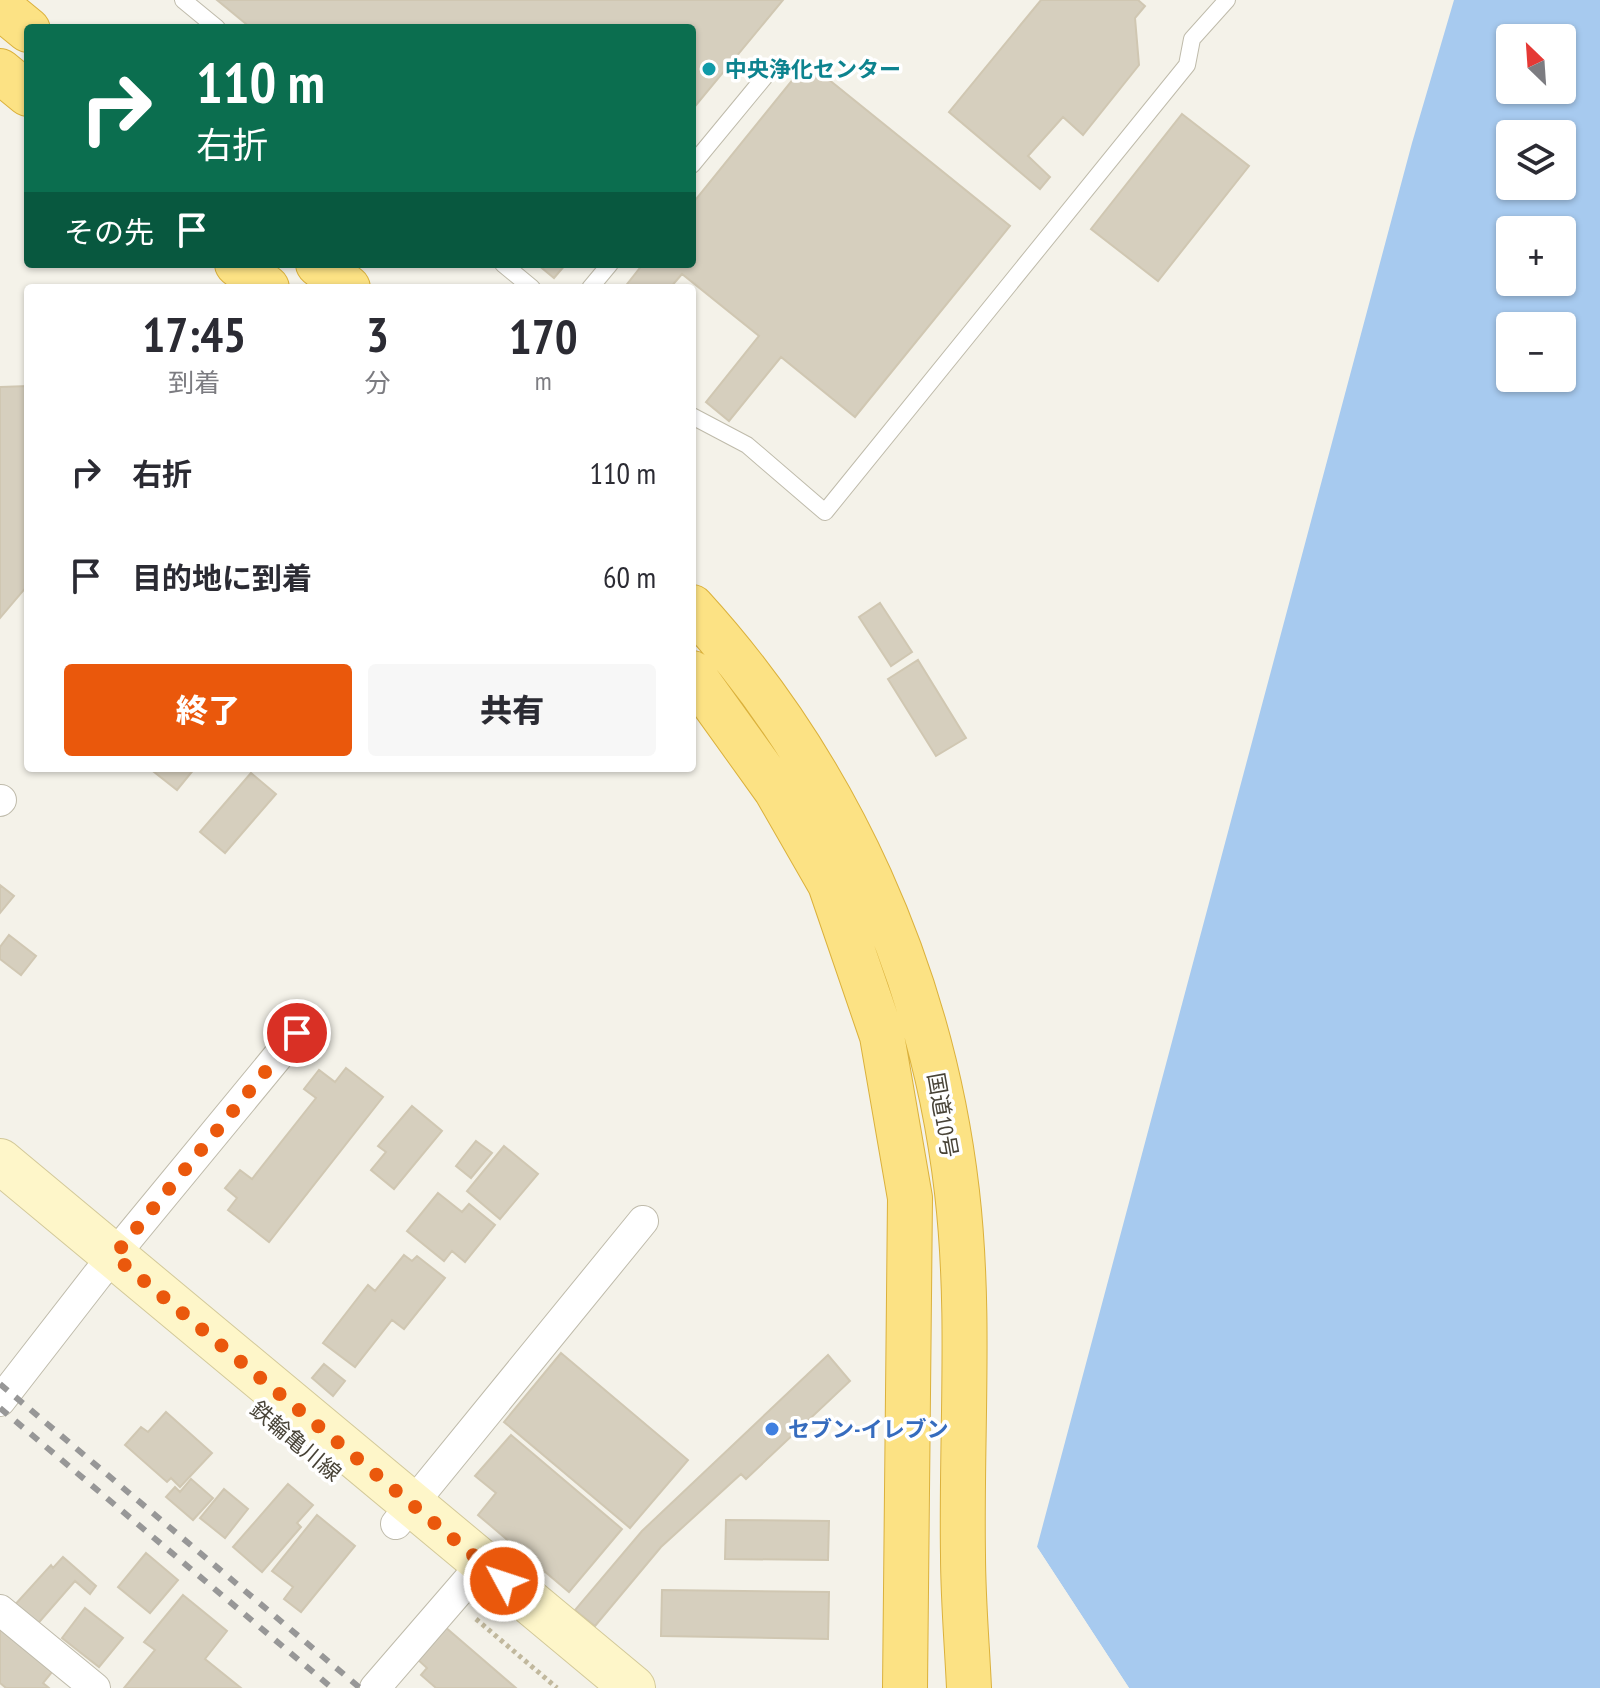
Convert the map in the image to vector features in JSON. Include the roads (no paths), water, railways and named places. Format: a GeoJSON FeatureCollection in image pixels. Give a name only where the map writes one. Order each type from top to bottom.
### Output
{"type":"FeatureCollection","features":[{"type":"Feature","properties":{"kind":"highway"},"geometry":{"type":"LineString","coordinates":[[0,7],[24,27]]}},
{"type":"Feature","properties":{"kind":"highway"},"geometry":{"type":"LineString","coordinates":[[0,71],[24,91]]}},
{"type":"Feature","properties":{"kind":"highway"},"geometry":{"type":"LineString","coordinates":[[242,268],[262,284]]}},
{"type":"Feature","properties":{"kind":"highway"},"geometry":{"type":"LineString","coordinates":[[323,268],[343,284]]}},
{"type":"Feature","properties":{"kind":"highway","name":"国道10号"},"geometry":{"type":"LineString","coordinates":[[696,611],[737,657],[801,745],[866,865],[927,1030],[957,1192],[966,1374],[963,1555],[969,1688]]}},
{"type":"Feature","properties":{"kind":"highway"},"geometry":{"type":"LineString","coordinates":[[696,679],[776,790],[830,884],[882,1036],[910,1198],[905,1688]]}},
{"type":"Feature","properties":{"kind":"main road","name":"鉄輪亀川線"},"geometry":{"type":"LineString","coordinates":[[0,1161],[105,1266],[404,1514],[466,1580],[592,1688]]}},
{"type":"Feature","properties":{"kind":"main road","name":"鉄輪亀川線"},"geometry":{"type":"LineString","coordinates":[[0,1195],[105,1266]]}},
{"type":"Feature","properties":{"kind":"main road","name":"鉄輪亀川線"},"geometry":{"type":"LineString","coordinates":[[466,1580],[633,1688]]}},
{"type":"Feature","properties":{"kind":"street"},"geometry":{"type":"LineString","coordinates":[[0,1401],[105,1266],[297,1033]]}},
{"type":"Feature","properties":{"kind":"street"},"geometry":{"type":"LineString","coordinates":[[404,1514],[643,1221]]}},
{"type":"Feature","properties":{"kind":"street"},"geometry":{"type":"LineString","coordinates":[[375,1688],[466,1580]]}},
{"type":"Feature","properties":{"kind":"street"},"geometry":{"type":"LineString","coordinates":[[0,1610],[95,1688]]}},
{"type":"Feature","properties":{"kind":"lane"},"geometry":{"type":"LineString","coordinates":[[183,0],[212,24]]}},
{"type":"Feature","properties":{"kind":"lane"},"geometry":{"type":"LineString","coordinates":[[697,420],[747,445],[825,512],[1187,65],[1192,39],[1227,0]]}},
{"type":"Feature","properties":{"kind":"lane"},"geometry":{"type":"LineString","coordinates":[[696,160],[772,68]]}},
{"type":"Feature","properties":{"kind":"lane"},"geometry":{"type":"LineString","coordinates":[[508,268],[527,284]]}},
{"type":"Feature","properties":{"kind":"lane"},"geometry":{"type":"LineString","coordinates":[[593,284],[607,268]]}},
{"type":"Feature","properties":{"kind":"water"},"geometry":{"type":"Polygon","coordinates":[[[1454,0],[1600,0],[1600,1688],[1129,1688],[1037,1547],[1412,143],[1454,0]]]}},
{"type":"Feature","properties":{"kind":"railway"},"geometry":{"type":"LineString","coordinates":[[0,1384],[360,1688]]}},
{"type":"Feature","properties":{"kind":"railway"},"geometry":{"type":"LineString","coordinates":[[0,1408],[332,1688]]}},
{"type":"Feature","properties":{"kind":"place","name":"中央浄化センター"},"geometry":{"type":"Point","coordinates":[709,69]}},
{"type":"Feature","properties":{"kind":"place","name":"セブン-イレブン"},"geometry":{"type":"Point","coordinates":[772,1429]}}]}
